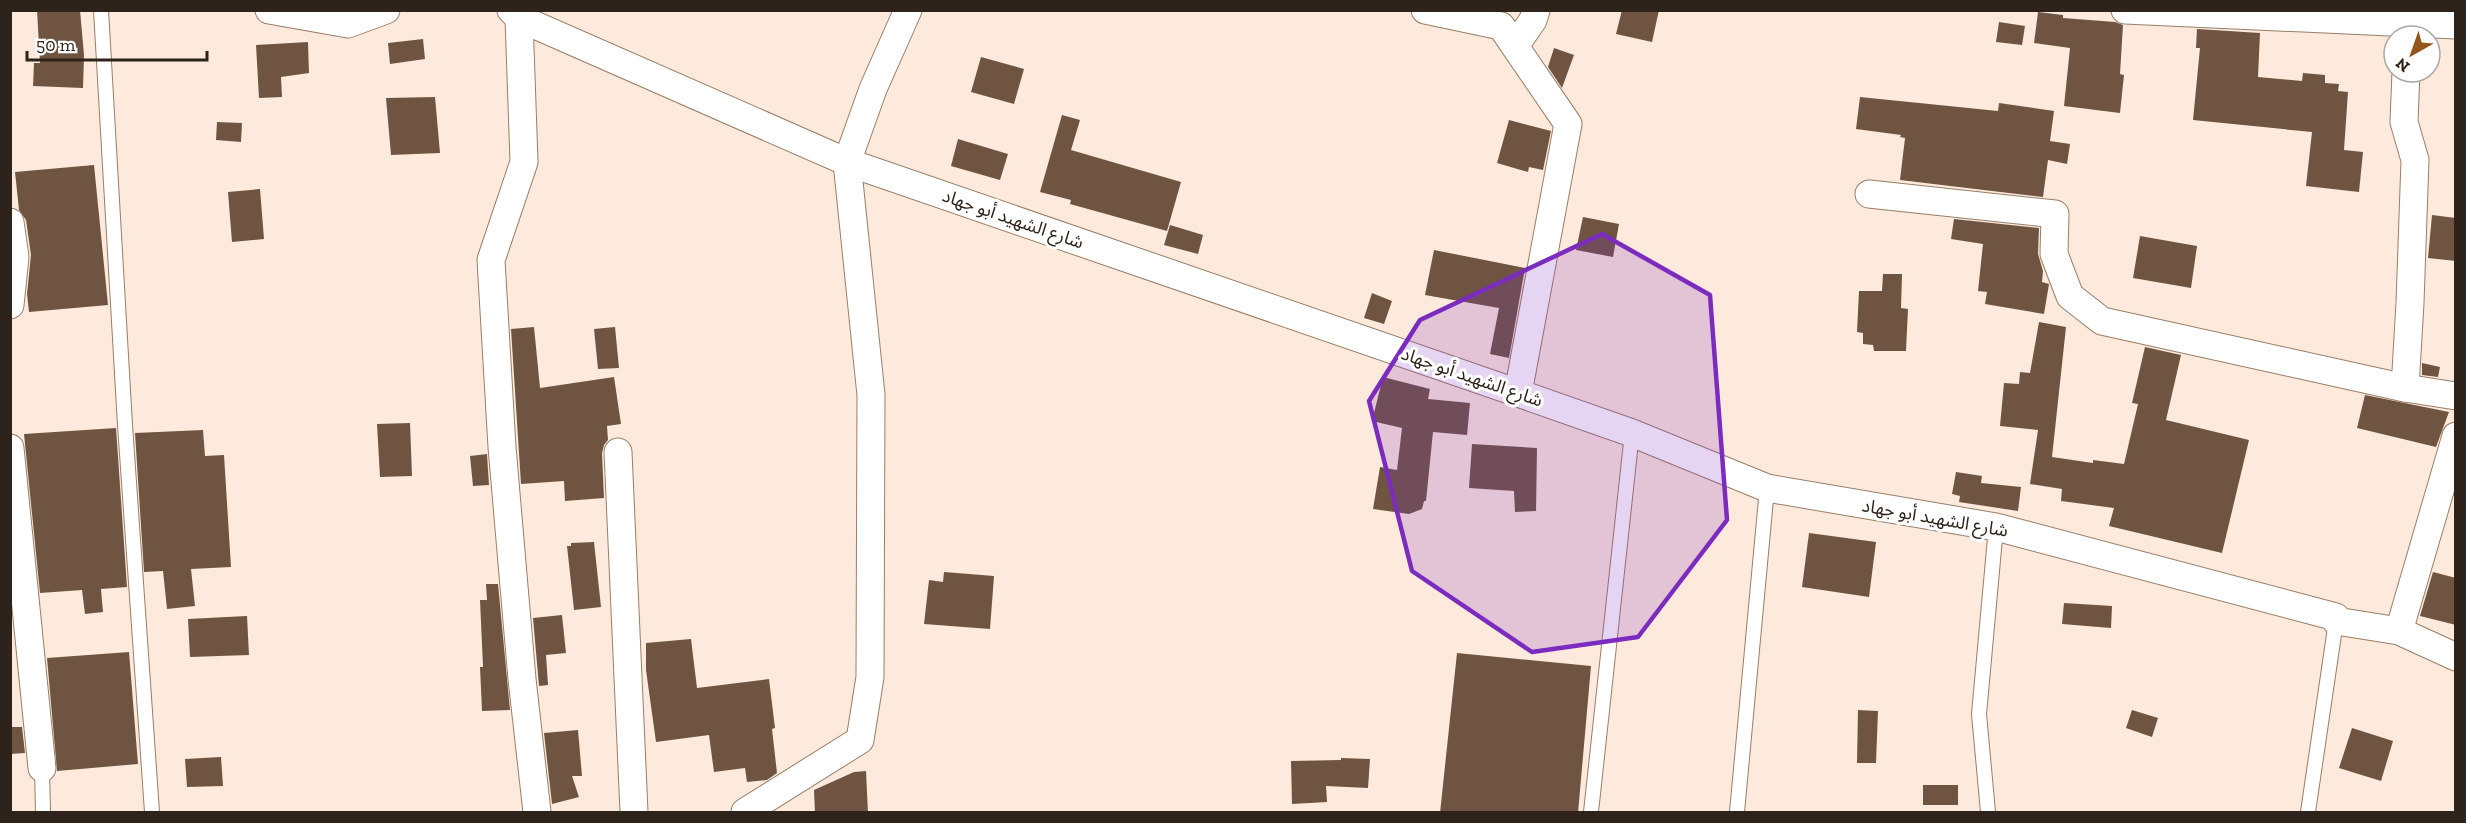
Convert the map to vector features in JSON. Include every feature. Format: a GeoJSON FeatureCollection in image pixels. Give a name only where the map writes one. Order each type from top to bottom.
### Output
{"type":"FeatureCollection","features":[{"type":"Feature","properties":{"kind":"street"},"geometry":{"type":"LineString","coordinates":[[268,10],[348,24],[386,10]]}},
{"type":"Feature","properties":{"kind":"street"},"geometry":{"type":"LineString","coordinates":[[745,813],[860,740],[870,677],[871,395],[847,162],[873,89],[908,10]]}},
{"type":"Feature","properties":{"kind":"street"},"geometry":{"type":"LineString","coordinates":[[1425,10],[1501,26],[1568,124],[1518,393]]}},
{"type":"Feature","properties":{"kind":"street"},"geometry":{"type":"LineString","coordinates":[[1515,46],[1533,20],[1536,10]]}},
{"type":"Feature","properties":{"kind":"street"},"geometry":{"type":"LineString","coordinates":[[2125,10],[2418,24]]}},
{"type":"Feature","properties":{"kind":"street"},"geometry":{"type":"LineString","coordinates":[[515,14],[524,162],[491,260],[502,447],[522,679],[537,813]]}},
{"type":"Feature","properties":{"kind":"street","name":"شارع الشهيد أبو جهاد"},"geometry":{"type":"LineString","coordinates":[[515,14],[847,162],[1632,433],[1767,488],[1996,527],[2336,617],[2336,621],[2399,631],[2456,657]]}},
{"type":"Feature","properties":{"kind":"street"},"geometry":{"type":"LineString","coordinates":[[2405,388],[2415,160],[2404,122],[2406,84]]}},
{"type":"Feature","properties":{"kind":"street"},"geometry":{"type":"LineString","coordinates":[[1869,194],[2055,214],[2054,254],[2070,296],[2102,321],[2405,388],[2456,396]]}},
{"type":"Feature","properties":{"kind":"street"},"geometry":{"type":"LineString","coordinates":[[10,222],[15,257],[10,306]]}},
{"type":"Feature","properties":{"kind":"street"},"geometry":{"type":"LineString","coordinates":[[2399,631],[2456,436]]}},
{"type":"Feature","properties":{"kind":"street"},"geometry":{"type":"LineString","coordinates":[[10,448],[42,768]]}},
{"type":"Feature","properties":{"kind":"street"},"geometry":{"type":"LineString","coordinates":[[618,452],[634,813]]}},
{"type":"Feature","properties":{"kind":"lane"},"geometry":{"type":"LineString","coordinates":[[101,10],[126,437],[152,813]]}},
{"type":"Feature","properties":{"kind":"lane"},"geometry":{"type":"LineString","coordinates":[[1591,813],[1632,433]]}},
{"type":"Feature","properties":{"kind":"lane"},"geometry":{"type":"LineString","coordinates":[[1737,813],[1767,488]]}},
{"type":"Feature","properties":{"kind":"lane"},"geometry":{"type":"LineString","coordinates":[[1988,813],[1979,714],[1996,527]]}},
{"type":"Feature","properties":{"kind":"lane"},"geometry":{"type":"LineString","coordinates":[[2308,813],[2336,621]]}},
{"type":"Feature","properties":{"kind":"lane"},"geometry":{"type":"LineString","coordinates":[[42,768],[43,813]]}},
{"type":"Feature","properties":{"kind":"highlighted area"},"geometry":{"type":"Polygon","coordinates":[[[1602,234],[1710,295],[1727,520],[1638,637],[1532,652],[1412,571],[1369,401],[1420,320],[1602,234]]]}},
{"type":"Feature","properties":{"kind":"building"},"geometry":{"type":"Polygon","coordinates":[[[37,10],[80,10],[84,55],[83,88],[33,86],[34,63],[40,63],[37,10]]]}},
{"type":"Feature","properties":{"kind":"building"},"geometry":{"type":"Polygon","coordinates":[[[1622,10],[1659,10],[1652,42],[1616,34],[1622,10]]]}},
{"type":"Feature","properties":{"kind":"building"},"geometry":{"type":"Polygon","coordinates":[[[2038,12],[2063,15],[2063,18],[2115,22],[2123,25],[2120,74],[2124,75],[2120,113],[2064,106],[2070,48],[2034,43],[2038,12]]]}},
{"type":"Feature","properties":{"kind":"building"},"geometry":{"type":"Polygon","coordinates":[[[1999,22],[2025,26],[2022,45],[1996,42],[1999,22]]]}},
{"type":"Feature","properties":{"kind":"building"},"geometry":{"type":"Polygon","coordinates":[[[2197,29],[2260,33],[2258,77],[2302,81],[2303,73],[2325,75],[2325,83],[2339,84],[2338,91],[2348,92],[2344,150],[2363,152],[2359,192],[2306,186],[2312,132],[2193,120],[2200,48],[2196,48],[2197,29]]]}},
{"type":"Feature","properties":{"kind":"building"},"geometry":{"type":"Polygon","coordinates":[[[423,39],[425,59],[390,64],[388,43],[423,39]]]}},
{"type":"Feature","properties":{"kind":"building"},"geometry":{"type":"Polygon","coordinates":[[[308,42],[309,73],[281,77],[282,97],[259,98],[256,45],[308,42]]]}},
{"type":"Feature","properties":{"kind":"building"},"geometry":{"type":"Polygon","coordinates":[[[1554,48],[1574,55],[1562,88],[1548,67],[1554,48]]]}},
{"type":"Feature","properties":{"kind":"building"},"geometry":{"type":"Polygon","coordinates":[[[981,57],[1024,69],[1014,104],[971,92],[981,57]]]}},
{"type":"Feature","properties":{"kind":"building"},"geometry":{"type":"Polygon","coordinates":[[[435,97],[440,153],[391,155],[386,98],[435,97]]]}},
{"type":"Feature","properties":{"kind":"building"},"geometry":{"type":"Polygon","coordinates":[[[1860,97],[1998,111],[1999,103],[2054,111],[2050,141],[2070,144],[2067,164],[2048,160],[2043,197],[1900,180],[1905,138],[1900,137],[1901,135],[1856,129],[1860,97]]]}},
{"type":"Feature","properties":{"kind":"building"},"geometry":{"type":"Polygon","coordinates":[[[1062,115],[1080,120],[1071,150],[1181,182],[1167,231],[1070,204],[1071,200],[1040,192],[1062,115]]]}},
{"type":"Feature","properties":{"kind":"building"},"geometry":{"type":"Polygon","coordinates":[[[1509,120],[1551,131],[1543,170],[1529,167],[1528,172],[1497,163],[1509,120]]]}},
{"type":"Feature","properties":{"kind":"building"},"geometry":{"type":"Polygon","coordinates":[[[217,122],[242,123],[241,142],[216,140],[217,122]]]}},
{"type":"Feature","properties":{"kind":"building"},"geometry":{"type":"Polygon","coordinates":[[[958,139],[1008,154],[1000,180],[951,166],[958,139]]]}},
{"type":"Feature","properties":{"kind":"building"},"geometry":{"type":"Polygon","coordinates":[[[94,165],[108,305],[29,312],[27,294],[31,255],[26,220],[19,210],[15,172],[94,165]]]}},
{"type":"Feature","properties":{"kind":"building"},"geometry":{"type":"Polygon","coordinates":[[[260,189],[264,239],[232,242],[228,192],[260,189]]]}},
{"type":"Feature","properties":{"kind":"building"},"geometry":{"type":"Polygon","coordinates":[[[2432,215],[2456,218],[2456,261],[2428,258],[2432,215]]]}},
{"type":"Feature","properties":{"kind":"building"},"geometry":{"type":"Polygon","coordinates":[[[1583,217],[1619,224],[1613,257],[1576,250],[1583,217]]]}},
{"type":"Feature","properties":{"kind":"building"},"geometry":{"type":"Polygon","coordinates":[[[1954,219],[2039,228],[2038,254],[2043,271],[2042,282],[2049,284],[2044,314],[1985,304],[1987,292],[1978,291],[1983,244],[1951,239],[1954,219]]]}},
{"type":"Feature","properties":{"kind":"building"},"geometry":{"type":"Polygon","coordinates":[[[1170,225],[1203,235],[1198,254],[1164,245],[1170,225]]]}},
{"type":"Feature","properties":{"kind":"building"},"geometry":{"type":"Polygon","coordinates":[[[2140,236],[2197,246],[2191,288],[2133,278],[2140,236]]]}},
{"type":"Feature","properties":{"kind":"building"},"geometry":{"type":"Polygon","coordinates":[[[1434,250],[1525,268],[1509,358],[1490,354],[1499,308],[1425,295],[1434,250]]]}},
{"type":"Feature","properties":{"kind":"building"},"geometry":{"type":"Polygon","coordinates":[[[1883,274],[1902,274],[1901,308],[1908,309],[1906,351],[1874,351],[1873,345],[1863,344],[1863,333],[1857,332],[1859,291],[1882,291],[1883,274]]]}},
{"type":"Feature","properties":{"kind":"building"},"geometry":{"type":"Polygon","coordinates":[[[1372,293],[1392,301],[1384,324],[1364,318],[1372,293]]]}},
{"type":"Feature","properties":{"kind":"building"},"geometry":{"type":"Polygon","coordinates":[[[2039,322],[2066,327],[2052,457],[2093,463],[2093,460],[2124,464],[2138,404],[2132,403],[2145,347],[2181,355],[2166,420],[2249,440],[2222,553],[2109,526],[2114,508],[2061,501],[2062,489],[2030,484],[2038,430],[2000,426],[2004,383],[2019,384],[2020,372],[2030,373],[2039,322]]]}},
{"type":"Feature","properties":{"kind":"building"},"geometry":{"type":"Polygon","coordinates":[[[534,327],[540,388],[614,377],[621,424],[607,426],[608,440],[602,453],[604,498],[565,501],[564,481],[521,484],[511,329],[534,327]]]}},
{"type":"Feature","properties":{"kind":"building"},"geometry":{"type":"Polygon","coordinates":[[[615,327],[619,368],[598,369],[594,329],[615,327]]]}},
{"type":"Feature","properties":{"kind":"building"},"geometry":{"type":"Polygon","coordinates":[[[2422,363],[2440,367],[2438,377],[2422,375],[2422,363]]]}},
{"type":"Feature","properties":{"kind":"building"},"geometry":{"type":"Polygon","coordinates":[[[1383,377],[1430,389],[1428,399],[1470,403],[1467,435],[1433,432],[1426,501],[1422,509],[1409,514],[1373,509],[1380,467],[1397,470],[1402,428],[1372,421],[1383,377]]]}},
{"type":"Feature","properties":{"kind":"building"},"geometry":{"type":"Polygon","coordinates":[[[2365,395],[2449,412],[2436,447],[2357,428],[2365,395]]]}},
{"type":"Feature","properties":{"kind":"building"},"geometry":{"type":"Polygon","coordinates":[[[410,423],[412,476],[380,477],[377,424],[410,423]]]}},
{"type":"Feature","properties":{"kind":"building"},"geometry":{"type":"Polygon","coordinates":[[[116,428],[127,587],[101,589],[103,612],[85,614],[82,590],[40,593],[24,434],[116,428]]]}},
{"type":"Feature","properties":{"kind":"building"},"geometry":{"type":"Polygon","coordinates":[[[203,430],[205,456],[224,455],[231,567],[191,569],[195,606],[167,609],[163,571],[144,572],[135,433],[203,430]]]}},
{"type":"Feature","properties":{"kind":"building"},"geometry":{"type":"Polygon","coordinates":[[[1472,444],[1537,448],[1536,511],[1515,512],[1514,491],[1469,488],[1472,444]]]}},
{"type":"Feature","properties":{"kind":"building"},"geometry":{"type":"Polygon","coordinates":[[[487,454],[489,485],[473,486],[470,456],[487,454]]]}},
{"type":"Feature","properties":{"kind":"building"},"geometry":{"type":"Polygon","coordinates":[[[1956,472],[1982,476],[1981,483],[2021,487],[2018,511],[1959,502],[1960,496],[1952,494],[1956,472]]]}},
{"type":"Feature","properties":{"kind":"building"},"geometry":{"type":"Polygon","coordinates":[[[1809,533],[1876,542],[1869,597],[1802,587],[1809,533]]]}},
{"type":"Feature","properties":{"kind":"building"},"geometry":{"type":"Polygon","coordinates":[[[594,542],[601,607],[574,610],[567,546],[571,546],[571,543],[594,542]]]}},
{"type":"Feature","properties":{"kind":"building"},"geometry":{"type":"Polygon","coordinates":[[[944,572],[994,576],[990,629],[924,624],[929,580],[943,582],[944,572]]]}},
{"type":"Feature","properties":{"kind":"building"},"geometry":{"type":"Polygon","coordinates":[[[2433,572],[2456,578],[2456,625],[2420,616],[2433,572]]]}},
{"type":"Feature","properties":{"kind":"building"},"geometry":{"type":"Polygon","coordinates":[[[486,584],[498,584],[510,710],[482,711],[480,600],[487,600],[486,584]]]}},
{"type":"Feature","properties":{"kind":"building"},"geometry":{"type":"Polygon","coordinates":[[[2064,603],[2112,606],[2111,628],[2062,624],[2064,603]]]}},
{"type":"Feature","properties":{"kind":"building"},"geometry":{"type":"Polygon","coordinates":[[[562,615],[566,653],[546,655],[548,685],[539,686],[533,618],[562,615]]]}},
{"type":"Feature","properties":{"kind":"building"},"geometry":{"type":"Polygon","coordinates":[[[247,616],[249,655],[190,657],[188,619],[247,616]]]}},
{"type":"Feature","properties":{"kind":"building"},"geometry":{"type":"Polygon","coordinates":[[[691,639],[697,688],[769,679],[775,728],[772,729],[777,773],[767,780],[747,782],[745,768],[714,772],[709,735],[656,742],[646,670],[646,643],[691,639]]]}},
{"type":"Feature","properties":{"kind":"building"},"geometry":{"type":"Polygon","coordinates":[[[129,652],[138,764],[57,771],[47,658],[129,652]]]}},
{"type":"Feature","properties":{"kind":"building"},"geometry":{"type":"Polygon","coordinates":[[[1457,653],[1591,666],[1578,813],[1440,813],[1457,653]]]}},
{"type":"Feature","properties":{"kind":"building"},"geometry":{"type":"Polygon","coordinates":[[[1858,710],[1878,711],[1876,763],[1857,763],[1858,710]]]}},
{"type":"Feature","properties":{"kind":"building"},"geometry":{"type":"Polygon","coordinates":[[[2132,710],[2158,718],[2152,737],[2126,728],[2132,710]]]}},
{"type":"Feature","properties":{"kind":"building"},"geometry":{"type":"Polygon","coordinates":[[[10,727],[22,727],[25,753],[10,754],[10,727]]]}},
{"type":"Feature","properties":{"kind":"building"},"geometry":{"type":"Polygon","coordinates":[[[2352,728],[2393,741],[2381,781],[2339,768],[2352,728]]]}},
{"type":"Feature","properties":{"kind":"building"},"geometry":{"type":"Polygon","coordinates":[[[578,730],[582,776],[572,776],[579,797],[552,804],[544,733],[578,730]]]}},
{"type":"Feature","properties":{"kind":"building"},"geometry":{"type":"Polygon","coordinates":[[[221,757],[223,786],[187,787],[185,759],[221,757]]]}},
{"type":"Feature","properties":{"kind":"building"},"geometry":{"type":"Polygon","coordinates":[[[1341,758],[1370,759],[1368,788],[1326,786],[1327,802],[1292,804],[1291,761],[1341,760],[1341,758]]]}},
{"type":"Feature","properties":{"kind":"building"},"geometry":{"type":"Polygon","coordinates":[[[866,771],[868,813],[815,813],[814,790],[854,772],[866,771]]]}},
{"type":"Feature","properties":{"kind":"building"},"geometry":{"type":"Polygon","coordinates":[[[1923,785],[1958,785],[1958,805],[1923,805],[1923,785]]]}}]}
